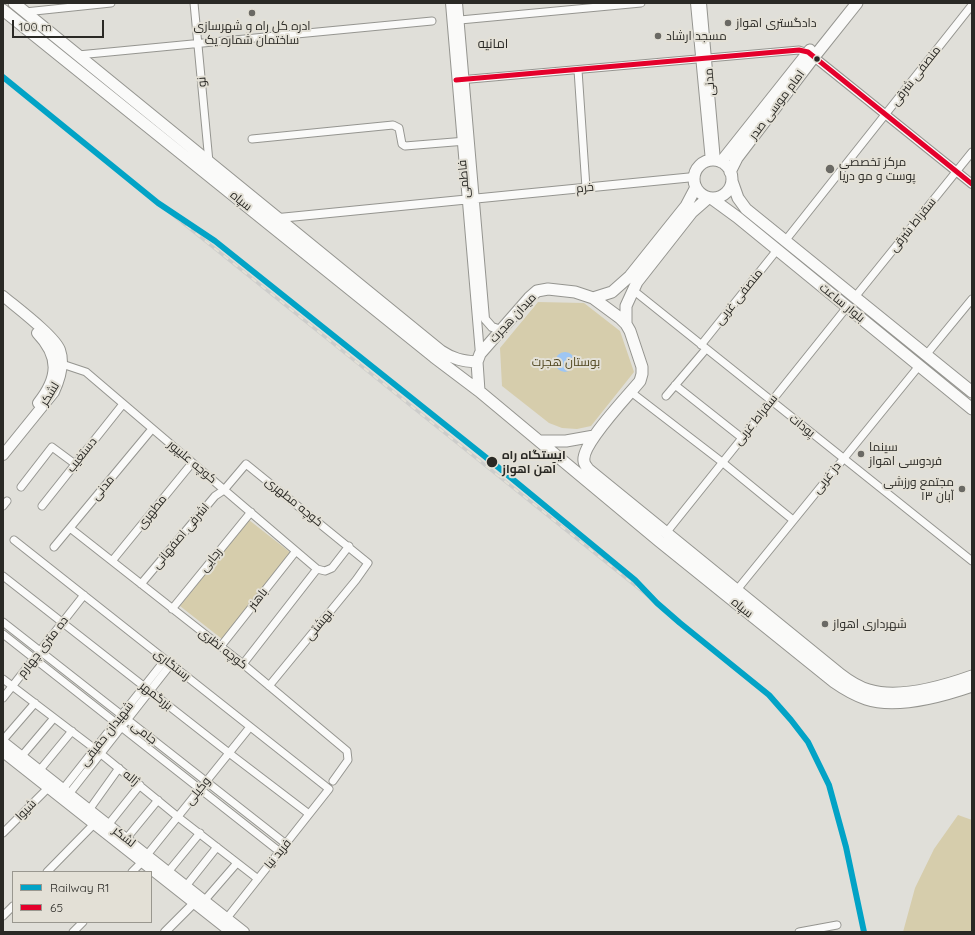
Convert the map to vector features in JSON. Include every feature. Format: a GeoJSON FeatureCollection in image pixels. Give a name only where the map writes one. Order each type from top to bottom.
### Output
{"type":"FeatureCollection","features":[{"type":"Feature","properties":{"kind":"main road","name":"سپاه"},"geometry":{"type":"LineString","coordinates":[[14,3],[450,357],[458,360],[478,358]]}},
{"type":"Feature","properties":{"kind":"main road","name":"امام موسی صدر"},"geometry":{"type":"LineString","coordinates":[[731,177],[737,158],[847,3]]}},
{"type":"Feature","properties":{"kind":"main road","name":"امام موسی صدر"},"geometry":{"type":"LineString","coordinates":[[716,161],[857,3]]}},
{"type":"Feature","properties":{"kind":"main road","name":"سپاه"},"geometry":{"type":"LineString","coordinates":[[3,10],[434,357],[479,391]]}},
{"type":"Feature","properties":{"kind":"main road"},"geometry":{"type":"LineString","coordinates":[[593,298],[612,292],[630,276],[686,206],[699,166],[716,161],[726,166],[731,177],[727,192],[717,198],[709,198],[702,195],[695,182]]}},
{"type":"Feature","properties":{"kind":"main road","name":"بلوار ساعت"},"geometry":{"type":"LineString","coordinates":[[731,177],[738,198],[746,209],[972,392]]}},
{"type":"Feature","properties":{"kind":"main road"},"geometry":{"type":"LineString","coordinates":[[626,324],[626,306],[637,282],[692,212],[709,198]]}},
{"type":"Feature","properties":{"kind":"main road","name":"بلوار ساعت"},"geometry":{"type":"LineString","coordinates":[[709,198],[737,217],[972,409]]}},
{"type":"Feature","properties":{"kind":"main road","name":"میدان هجرت"},"geometry":{"type":"LineString","coordinates":[[478,358],[529,298],[537,291],[548,289],[575,292],[593,298],[626,324],[630,331],[642,366],[640,381],[594,436]]}},
{"type":"Feature","properties":{"kind":"main road","name":"لشکر"},"geometry":{"type":"LineString","coordinates":[[3,296],[51,338],[59,349],[62,364],[59,380],[54,392],[3,455]]}},
{"type":"Feature","properties":{"kind":"main road","name":"لشکر"},"geometry":{"type":"LineString","coordinates":[[3,304],[29,325],[45,342],[54,361],[53,378],[43,397],[3,448]]}},
{"type":"Feature","properties":{"kind":"main road"},"geometry":{"type":"LineString","coordinates":[[478,358],[479,391],[539,441],[566,441],[594,436]]}},
{"type":"Feature","properties":{"kind":"main road","name":"سپاه"},"geometry":{"type":"LineString","coordinates":[[594,436],[584,453],[584,461],[588,469],[662,537],[834,682],[850,693],[868,700],[891,703],[946,694],[972,686]]}},
{"type":"Feature","properties":{"kind":"main road","name":"سپاه"},"geometry":{"type":"LineString","coordinates":[[539,441],[662,537],[736,591],[854,684],[870,690],[891,693],[915,691],[972,676]]}},
{"type":"Feature","properties":{"kind":"main road","name":"لشکر"},"geometry":{"type":"LineString","coordinates":[[3,741],[21,757],[126,839],[144,858],[194,902],[232,932]]}},
{"type":"Feature","properties":{"kind":"main road","name":"لشکر"},"geometry":{"type":"LineString","coordinates":[[3,752],[94,824],[144,858],[168,872],[244,932]]}},
{"type":"Feature","properties":{"kind":"street"},"geometry":{"type":"LineString","coordinates":[[25,12],[110,3]]}},
{"type":"Feature","properties":{"kind":"street","name":"نو"},"geometry":{"type":"LineString","coordinates":[[194,3],[209,162]]}},
{"type":"Feature","properties":{"kind":"street","name":"فاطمی"},"geometry":{"type":"LineString","coordinates":[[450,3],[456,80],[475,199],[485,318],[492,327],[501,330]]}},
{"type":"Feature","properties":{"kind":"street","name":"فاطمی"},"geometry":{"type":"LineString","coordinates":[[458,3],[465,80],[466,200],[478,358]]}},
{"type":"Feature","properties":{"kind":"street"},"geometry":{"type":"LineString","coordinates":[[460,20],[641,3]]}},
{"type":"Feature","properties":{"kind":"street","name":"مدنی"},"geometry":{"type":"LineString","coordinates":[[694,3],[704,58],[716,161]]}},
{"type":"Feature","properties":{"kind":"street","name":"مدنی"},"geometry":{"type":"LineString","coordinates":[[702,3],[704,58]]}},
{"type":"Feature","properties":{"kind":"street","name":"منصفی شرقی"},"geometry":{"type":"LineString","coordinates":[[785,241],[972,5]]}},
{"type":"Feature","properties":{"kind":"street"},"geometry":{"type":"LineString","coordinates":[[78,55],[432,21]]}},
{"type":"Feature","properties":{"kind":"street"},"geometry":{"type":"LineString","coordinates":[[456,80],[799,50],[811,55],[972,184]]}},
{"type":"Feature","properties":{"kind":"street"},"geometry":{"type":"LineString","coordinates":[[578,70],[586,188]]}},
{"type":"Feature","properties":{"kind":"street"},"geometry":{"type":"LineString","coordinates":[[252,139],[393,125],[399,128],[402,144],[405,146],[466,141]]}},
{"type":"Feature","properties":{"kind":"street","name":"سقراط شرقی"},"geometry":{"type":"LineString","coordinates":[[855,297],[972,152]]}},
{"type":"Feature","properties":{"kind":"street","name":"خرم"},"geometry":{"type":"LineString","coordinates":[[466,200],[586,188],[695,182]]}},
{"type":"Feature","properties":{"kind":"street"},"geometry":{"type":"LineString","coordinates":[[279,218],[466,200]]}},
{"type":"Feature","properties":{"kind":"street","name":"منصفی غربی"},"geometry":{"type":"LineString","coordinates":[[666,396],[777,250]]}},
{"type":"Feature","properties":{"kind":"street","name":"پودات"},"geometry":{"type":"LineString","coordinates":[[633,290],[972,561]]}},
{"type":"Feature","properties":{"kind":"street"},"geometry":{"type":"LineString","coordinates":[[926,355],[972,299]]}},
{"type":"Feature","properties":{"kind":"street","name":"سقراط غربی"},"geometry":{"type":"LineString","coordinates":[[662,537],[847,307]]}},
{"type":"Feature","properties":{"kind":"street","name":"کوچه علیپور"},"geometry":{"type":"LineString","coordinates":[[62,364],[86,372],[317,569]]}},
{"type":"Feature","properties":{"kind":"street","name":"دز غربی"},"geometry":{"type":"LineString","coordinates":[[736,591],[919,366]]}},
{"type":"Feature","properties":{"kind":"street"},"geometry":{"type":"LineString","coordinates":[[675,385],[742,438]]}},
{"type":"Feature","properties":{"kind":"street"},"geometry":{"type":"LineString","coordinates":[[631,392],[722,462],[793,520]]}},
{"type":"Feature","properties":{"kind":"street","name":"دستغیب"},"geometry":{"type":"LineString","coordinates":[[42,506],[123,404]]}},
{"type":"Feature","properties":{"kind":"street","name":"مدنی"},"geometry":{"type":"LineString","coordinates":[[54,547],[152,429]]}},
{"type":"Feature","properties":{"kind":"street"},"geometry":{"type":"LineString","coordinates":[[21,487],[52,447],[75,464]]}},
{"type":"Feature","properties":{"kind":"street","name":"مطهری"},"geometry":{"type":"LineString","coordinates":[[112,561],[192,462]]}},
{"type":"Feature","properties":{"kind":"street","name":"کوچه مطهری"},"geometry":{"type":"LineString","coordinates":[[224,490],[246,464],[349,546],[368,563]]}},
{"type":"Feature","properties":{"kind":"street","name":"اشرفی اصفهانی"},"geometry":{"type":"LineString","coordinates":[[141,584],[215,496],[224,490]]}},
{"type":"Feature","properties":{"kind":"street","name":"رجایی"},"geometry":{"type":"LineString","coordinates":[[172,609],[250,512]]}},
{"type":"Feature","properties":{"kind":"street","name":"کوچه نظری"},"geometry":{"type":"LineString","coordinates":[[70,528],[243,664],[347,751],[348,760],[333,781]]}},
{"type":"Feature","properties":{"kind":"street","name":"رستگاری"},"geometry":{"type":"LineString","coordinates":[[14,540],[329,789]]}},
{"type":"Feature","properties":{"kind":"street"},"geometry":{"type":"LineString","coordinates":[[243,664],[317,569],[326,571],[332,568],[349,546]]}},
{"type":"Feature","properties":{"kind":"street","name":"باهنر"},"geometry":{"type":"LineString","coordinates":[[220,646],[296,551]]}},
{"type":"Feature","properties":{"kind":"street","name":"بهشتی"},"geometry":{"type":"LineString","coordinates":[[269,686],[356,580],[368,563]]}},
{"type":"Feature","properties":{"kind":"street","name":"بزرگمهر"},"geometry":{"type":"LineString","coordinates":[[3,576],[309,814]]}},
{"type":"Feature","properties":{"kind":"street","name":"ده متری چهارم"},"geometry":{"type":"LineString","coordinates":[[3,698],[84,596]]}},
{"type":"Feature","properties":{"kind":"street","name":"جامی"},"geometry":{"type":"LineString","coordinates":[[3,622],[286,844]]}},
{"type":"Feature","properties":{"kind":"street"},"geometry":{"type":"LineString","coordinates":[[3,634],[280,852]]}},
{"type":"Feature","properties":{"kind":"street","name":"شهیدان حقیقی"},"geometry":{"type":"LineString","coordinates":[[66,792],[168,662]]}},
{"type":"Feature","properties":{"kind":"street","name":"ژاله"},"geometry":{"type":"LineString","coordinates":[[3,678],[98,751],[258,879]]}},
{"type":"Feature","properties":{"kind":"street"},"geometry":{"type":"LineString","coordinates":[[3,741],[35,703]]}},
{"type":"Feature","properties":{"kind":"street"},"geometry":{"type":"LineString","coordinates":[[21,757],[54,718]]}},
{"type":"Feature","properties":{"kind":"street","name":"وکیلی"},"geometry":{"type":"LineString","coordinates":[[133,871],[250,727]]}},
{"type":"Feature","properties":{"kind":"street"},"geometry":{"type":"LineString","coordinates":[[39,771],[72,731]]}},
{"type":"Feature","properties":{"kind":"street"},"geometry":{"type":"LineString","coordinates":[[89,810],[119,768]]}},
{"type":"Feature","properties":{"kind":"street"},"geometry":{"type":"LineString","coordinates":[[108,825],[140,785]]}},
{"type":"Feature","properties":{"kind":"street","name":"شیوا"},"geometry":{"type":"LineString","coordinates":[[3,833],[48,788]]}},
{"type":"Feature","properties":{"kind":"street","name":"فرید نیا"},"geometry":{"type":"LineString","coordinates":[[227,918],[329,789]]}},
{"type":"Feature","properties":{"kind":"street"},"geometry":{"type":"LineString","coordinates":[[126,839],[158,800]]}},
{"type":"Feature","properties":{"kind":"street"},"geometry":{"type":"LineString","coordinates":[[47,871],[94,824]]}},
{"type":"Feature","properties":{"kind":"street"},"geometry":{"type":"LineString","coordinates":[[168,872],[200,833]]}},
{"type":"Feature","properties":{"kind":"street"},"geometry":{"type":"LineString","coordinates":[[186,886],[217,847]]}},
{"type":"Feature","properties":{"kind":"street"},"geometry":{"type":"LineString","coordinates":[[204,900],[237,863]]}},
{"type":"Feature","properties":{"kind":"street"},"geometry":{"type":"LineString","coordinates":[[165,932],[194,902]]}},
{"type":"Feature","properties":{"kind":"street"},"geometry":{"type":"LineString","coordinates":[[3,916],[12,907]]}},
{"type":"Feature","properties":{"kind":"street"},"geometry":{"type":"LineString","coordinates":[[73,932],[82,923]]}},
{"type":"Feature","properties":{"kind":"street"},"geometry":{"type":"LineString","coordinates":[[799,932],[837,925]]}},
{"type":"Feature","properties":{"kind":"green space","name":"بوستان هجرت"},"geometry":{"type":"Polygon","coordinates":[[[538,302],[584,303],[620,331],[634,372],[591,426],[577,429],[562,428],[549,423],[502,386],[500,348],[538,302]]]}},
{"type":"Feature","properties":{"kind":"green space"},"geometry":{"type":"Polygon","coordinates":[[[249,520],[291,553],[222,639],[180,606],[249,520]]]}},
{"type":"Feature","properties":{"kind":"green space"},"geometry":{"type":"Polygon","coordinates":[[[958,815],[972,820],[972,932],[903,932],[915,888],[934,849],[958,815]]]}},
{"type":"Feature","properties":{"kind":"water"},"geometry":{"type":"Polygon","coordinates":[[[565,352],[572,355],[575,362],[572,369],[565,372],[558,369],[555,362],[558,355],[565,352]]]}},
{"type":"Feature","properties":{"kind":"railway"},"geometry":{"type":"LineString","coordinates":[[158,203],[657,603]]}},
{"type":"Feature","properties":{"kind":"rail line","name":"R1"},"geometry":{"type":"LineString","coordinates":[[3,77],[158,203],[215,241],[493,463],[635,580],[657,603],[680,623],[769,695],[808,742],[829,785],[846,847],[864,932]]}},
{"type":"Feature","properties":{"kind":"transit line","name":"65"},"geometry":{"type":"LineString","coordinates":[[456,80],[799,50],[808,52],[972,184]]}},
{"type":"Feature","properties":{"kind":"place","name":"ادره کل راه و شهرسازی ساختمان شماره یک"},"geometry":{"type":"Point","coordinates":[252,13]}},
{"type":"Feature","properties":{"kind":"place","name":"دادگستری اهواز"},"geometry":{"type":"Point","coordinates":[728,23]}},
{"type":"Feature","properties":{"kind":"place","name":"مسجد ارشاد"},"geometry":{"type":"Point","coordinates":[658,36]}},
{"type":"Feature","properties":{"kind":"place","name":"مرکز تخصصی پوست و مو دریا"},"geometry":{"type":"Point","coordinates":[830,169]}},
{"type":"Feature","properties":{"kind":"place","name":"سینما فردوسی اهواز"},"geometry":{"type":"Point","coordinates":[861,454]}},
{"type":"Feature","properties":{"kind":"place","name":"ایستگاه راه آهن اهواز"},"geometry":{"type":"Point","coordinates":[492,462]}},
{"type":"Feature","properties":{"kind":"place","name":"مجتمع ورزشی ۱۳ آبان"},"geometry":{"type":"Point","coordinates":[962,489]}},
{"type":"Feature","properties":{"kind":"place","name":"شهرداری اهواز"},"geometry":{"type":"Point","coordinates":[825,624]}},
{"type":"Feature","properties":{"kind":"district","name":"امانیه"},"geometry":{"type":"Point","coordinates":[493,44]}}]}
